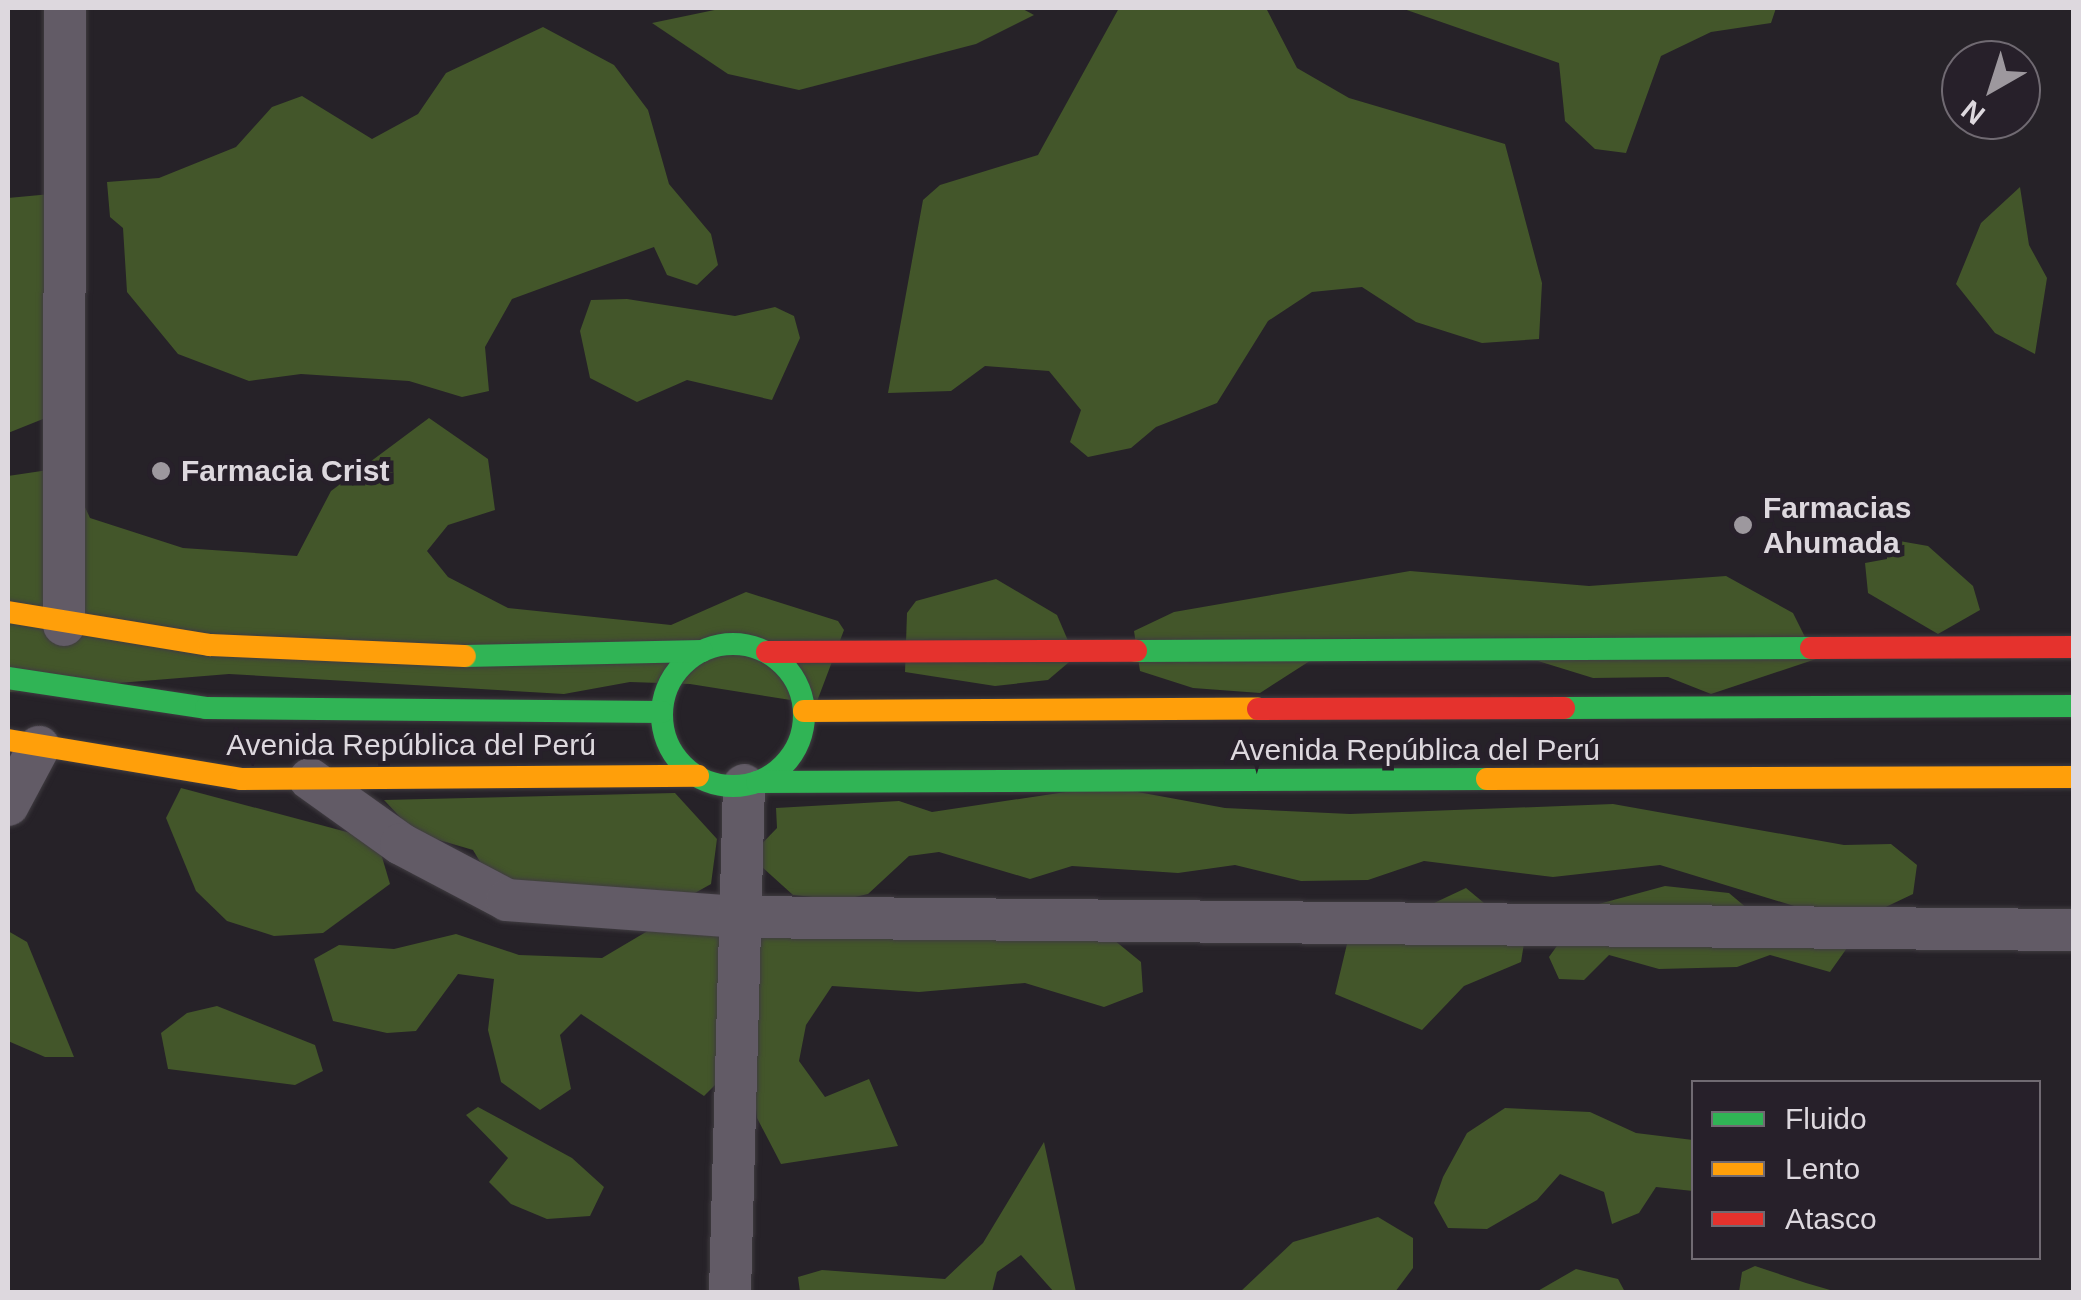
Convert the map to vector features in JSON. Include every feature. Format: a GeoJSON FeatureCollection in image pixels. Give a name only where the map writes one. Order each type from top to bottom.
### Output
{"type":"FeatureCollection","features":[{"type":"Feature","properties":{"kind":"main road"},"geometry":{"type":"LineString","coordinates":[[8,612],[64,625],[210,645],[432,657],[702,651],[734,644],[766,652],[2074,647]]}},
{"type":"Feature","properties":{"kind":"main road"},"geometry":{"type":"LineString","coordinates":[[702,651],[674,676],[662,712],[671,749],[698,776],[750,784],[797,747],[804,711],[793,676],[766,652]]}},
{"type":"Feature","properties":{"kind":"main road"},"geometry":{"type":"LineString","coordinates":[[8,678],[206,708],[662,712]]}},
{"type":"Feature","properties":{"kind":"main road"},"geometry":{"type":"LineString","coordinates":[[804,711],[2074,706]]}},
{"type":"Feature","properties":{"kind":"main road","name":"Avenida República del Perú"},"geometry":{"type":"LineString","coordinates":[[23,744],[241,779],[698,776]]}},
{"type":"Feature","properties":{"kind":"main road","name":"Avenida República del Perú"},"geometry":{"type":"LineString","coordinates":[[750,784],[2074,778]]}},
{"type":"Feature","properties":{"kind":"street"},"geometry":{"type":"LineString","coordinates":[[64,625],[65,8]]}},
{"type":"Feature","properties":{"kind":"street"},"geometry":{"type":"LineString","coordinates":[[8,805],[23,744]]}},
{"type":"Feature","properties":{"kind":"street"},"geometry":{"type":"LineString","coordinates":[[310,778],[402,844],[506,900],[740,917],[2074,930]]}},
{"type":"Feature","properties":{"kind":"street"},"geometry":{"type":"LineString","coordinates":[[730,1292],[740,917],[750,784]]}},
{"type":"Feature","properties":{"kind":"green space"},"geometry":{"type":"Polygon","coordinates":[[[724,8],[1021,8],[1034,15],[976,44],[799,90],[728,74],[652,23],[724,8]]]}},
{"type":"Feature","properties":{"kind":"green space"},"geometry":{"type":"Polygon","coordinates":[[[1119,8],[1266,8],[1297,68],[1349,98],[1505,144],[1542,283],[1539,339],[1482,343],[1416,322],[1362,287],[1312,292],[1268,321],[1217,403],[1156,427],[1131,448],[1088,457],[1070,442],[1081,410],[1049,371],[985,366],[951,391],[888,393],[923,200],[940,185],[1038,155],[1119,8]]]}},
{"type":"Feature","properties":{"kind":"green space"},"geometry":{"type":"Polygon","coordinates":[[[1401,8],[1776,8],[1771,23],[1711,32],[1661,56],[1626,153],[1595,149],[1565,121],[1559,63],[1401,8]]]}},
{"type":"Feature","properties":{"kind":"green space"},"geometry":{"type":"Polygon","coordinates":[[[543,27],[614,65],[648,110],[669,184],[711,234],[718,265],[697,285],[667,275],[654,247],[512,299],[485,347],[489,391],[462,397],[409,381],[301,374],[249,381],[178,354],[127,292],[123,228],[110,217],[107,182],[159,178],[236,147],[272,107],[302,96],[372,139],[418,114],[446,73],[543,27]]]}},
{"type":"Feature","properties":{"kind":"green space"},"geometry":{"type":"Polygon","coordinates":[[[2020,187],[2029,245],[2047,278],[2035,354],[1995,333],[1956,284],[1981,223],[2020,187]]]}},
{"type":"Feature","properties":{"kind":"green space"},"geometry":{"type":"Polygon","coordinates":[[[51,194],[48,417],[8,433],[8,198],[51,194]]]}},
{"type":"Feature","properties":{"kind":"green space"},"geometry":{"type":"Polygon","coordinates":[[[627,299],[735,316],[775,307],[794,316],[800,338],[772,400],[687,380],[637,402],[590,378],[580,331],[591,300],[627,299]]]}},
{"type":"Feature","properties":{"kind":"green space"},"geometry":{"type":"Polygon","coordinates":[[[429,418],[488,459],[495,510],[448,525],[427,551],[448,577],[508,608],[671,625],[746,592],[838,621],[844,630],[816,704],[690,684],[630,682],[564,694],[229,674],[8,692],[8,476],[55,469],[72,479],[90,518],[183,548],[297,556],[331,491],[429,418]]]}},
{"type":"Feature","properties":{"kind":"green space"},"geometry":{"type":"Polygon","coordinates":[[[1888,539],[1928,546],[1973,586],[1980,610],[1938,634],[1868,593],[1865,563],[1887,559],[1888,539]]]}},
{"type":"Feature","properties":{"kind":"green space"},"geometry":{"type":"Polygon","coordinates":[[[1410,571],[1589,586],[1726,576],[1793,613],[1816,659],[1711,694],[1668,677],[1593,678],[1538,661],[1330,648],[1260,693],[1193,688],[1140,671],[1134,631],[1174,612],[1410,571]]]}},
{"type":"Feature","properties":{"kind":"green space"},"geometry":{"type":"Polygon","coordinates":[[[996,579],[1057,615],[1075,657],[1048,680],[995,686],[905,672],[907,613],[916,601],[996,579]]]}},
{"type":"Feature","properties":{"kind":"green space"},"geometry":{"type":"Polygon","coordinates":[[[1105,786],[1225,808],[1350,814],[1613,804],[1844,845],[1891,844],[1917,865],[1913,894],[1869,915],[1830,917],[1660,865],[1553,877],[1424,861],[1368,880],[1301,881],[1235,865],[1178,873],[1072,866],[1030,879],[939,852],[909,856],[868,894],[842,900],[793,895],[750,856],[777,828],[776,808],[899,801],[932,812],[1105,786]]]}},
{"type":"Feature","properties":{"kind":"green space"},"geometry":{"type":"Polygon","coordinates":[[[181,788],[377,840],[390,884],[323,933],[274,936],[227,921],[196,891],[166,818],[181,788]]]}},
{"type":"Feature","properties":{"kind":"green space"},"geometry":{"type":"Polygon","coordinates":[[[675,793],[717,839],[711,884],[686,898],[600,904],[486,872],[473,850],[415,833],[384,800],[675,793]]]}},
{"type":"Feature","properties":{"kind":"green space"},"geometry":{"type":"Polygon","coordinates":[[[1665,886],[1729,893],[1761,920],[1847,948],[1830,972],[1770,955],[1737,967],[1659,969],[1609,955],[1584,980],[1559,979],[1549,957],[1584,908],[1665,886]]]}},
{"type":"Feature","properties":{"kind":"green space"},"geometry":{"type":"Polygon","coordinates":[[[1466,888],[1525,937],[1521,962],[1464,986],[1422,1030],[1335,994],[1347,944],[1466,888]]]}},
{"type":"Feature","properties":{"kind":"green space"},"geometry":{"type":"Polygon","coordinates":[[[715,918],[735,954],[721,1079],[704,1096],[581,1014],[560,1035],[571,1089],[540,1110],[501,1082],[488,1030],[494,979],[458,974],[416,1031],[387,1033],[333,1021],[314,959],[339,945],[394,949],[456,934],[519,955],[602,958],[651,929],[715,918]]]}},
{"type":"Feature","properties":{"kind":"green space"},"geometry":{"type":"Polygon","coordinates":[[[8,931],[27,942],[74,1057],[45,1057],[8,1041],[8,931]]]}},
{"type":"Feature","properties":{"kind":"green space"},"geometry":{"type":"Polygon","coordinates":[[[1103,931],[1141,962],[1143,992],[1104,1007],[1025,983],[919,992],[832,986],[806,1025],[799,1061],[825,1097],[869,1079],[898,1146],[781,1164],[757,1118],[750,1052],[761,935],[1103,931]]]}},
{"type":"Feature","properties":{"kind":"green space"},"geometry":{"type":"Polygon","coordinates":[[[217,1006],[315,1045],[323,1071],[295,1085],[168,1069],[161,1033],[187,1013],[217,1006]]]}},
{"type":"Feature","properties":{"kind":"green space"},"geometry":{"type":"Polygon","coordinates":[[[478,1107],[572,1158],[604,1187],[590,1216],[547,1219],[511,1204],[489,1182],[508,1158],[466,1115],[478,1107]]]}},
{"type":"Feature","properties":{"kind":"green space"},"geometry":{"type":"Polygon","coordinates":[[[1505,1108],[1590,1112],[1636,1133],[1691,1140],[1691,1191],[1656,1187],[1639,1213],[1612,1224],[1604,1192],[1560,1174],[1537,1200],[1487,1229],[1448,1228],[1434,1203],[1467,1133],[1505,1108]]]}},
{"type":"Feature","properties":{"kind":"green space"},"geometry":{"type":"Polygon","coordinates":[[[1044,1142],[1076,1292],[1054,1292],[1021,1255],[997,1272],[992,1292],[800,1292],[798,1277],[822,1270],[945,1279],[983,1243],[1044,1142]]]}},
{"type":"Feature","properties":{"kind":"green space"},"geometry":{"type":"Polygon","coordinates":[[[1378,1217],[1413,1238],[1413,1268],[1395,1292],[1240,1292],[1293,1242],[1378,1217]]]}},
{"type":"Feature","properties":{"kind":"green space"},"geometry":{"type":"Polygon","coordinates":[[[1755,1266],[1837,1292],[1739,1292],[1742,1272],[1755,1266]]]}},
{"type":"Feature","properties":{"kind":"green space"},"geometry":{"type":"Polygon","coordinates":[[[1576,1269],[1618,1279],[1625,1292],[1536,1292],[1576,1269]]]}},
{"type":"Feature","properties":{"kind":"traffic: fast"},"geometry":{"type":"LineString","coordinates":[[733,644],[760,650],[783,665],[798,688],[804,715],[798,742],[783,765],[760,780],[733,786],[706,780],[683,765],[668,742],[662,715],[668,688],[683,665],[706,650],[733,644]]}},
{"type":"Feature","properties":{"kind":"traffic: fast"},"geometry":{"type":"LineString","coordinates":[[1136,651],[1811,648]]}},
{"type":"Feature","properties":{"kind":"traffic: fast"},"geometry":{"type":"LineString","coordinates":[[465,656],[702,651]]}},
{"type":"Feature","properties":{"kind":"traffic: fast"},"geometry":{"type":"LineString","coordinates":[[8,678],[206,708],[662,712]]}},
{"type":"Feature","properties":{"kind":"traffic: fast"},"geometry":{"type":"LineString","coordinates":[[1564,708],[2074,706]]}},
{"type":"Feature","properties":{"kind":"traffic: fast"},"geometry":{"type":"LineString","coordinates":[[757,782],[1487,779]]}},
{"type":"Feature","properties":{"kind":"traffic: slow"},"geometry":{"type":"LineString","coordinates":[[8,612],[210,645],[465,656]]}},
{"type":"Feature","properties":{"kind":"traffic: slow"},"geometry":{"type":"LineString","coordinates":[[804,711],[1258,709]]}},
{"type":"Feature","properties":{"kind":"traffic: slow"},"geometry":{"type":"LineString","coordinates":[[8,740],[241,779],[698,776]]}},
{"type":"Feature","properties":{"kind":"traffic: slow"},"geometry":{"type":"LineString","coordinates":[[1487,779],[2074,777]]}},
{"type":"Feature","properties":{"kind":"traffic: jam"},"geometry":{"type":"LineString","coordinates":[[1811,648],[2074,647]]}},
{"type":"Feature","properties":{"kind":"traffic: jam"},"geometry":{"type":"LineString","coordinates":[[767,652],[1136,651]]}},
{"type":"Feature","properties":{"kind":"traffic: jam"},"geometry":{"type":"LineString","coordinates":[[1258,709],[1564,708]]}},
{"type":"Feature","properties":{"kind":"place","name":"Farmacia Crist"},"geometry":{"type":"Point","coordinates":[161,471]}},
{"type":"Feature","properties":{"kind":"place","name":"Farmacias Ahumada"},"geometry":{"type":"Point","coordinates":[1743,525]}}]}
